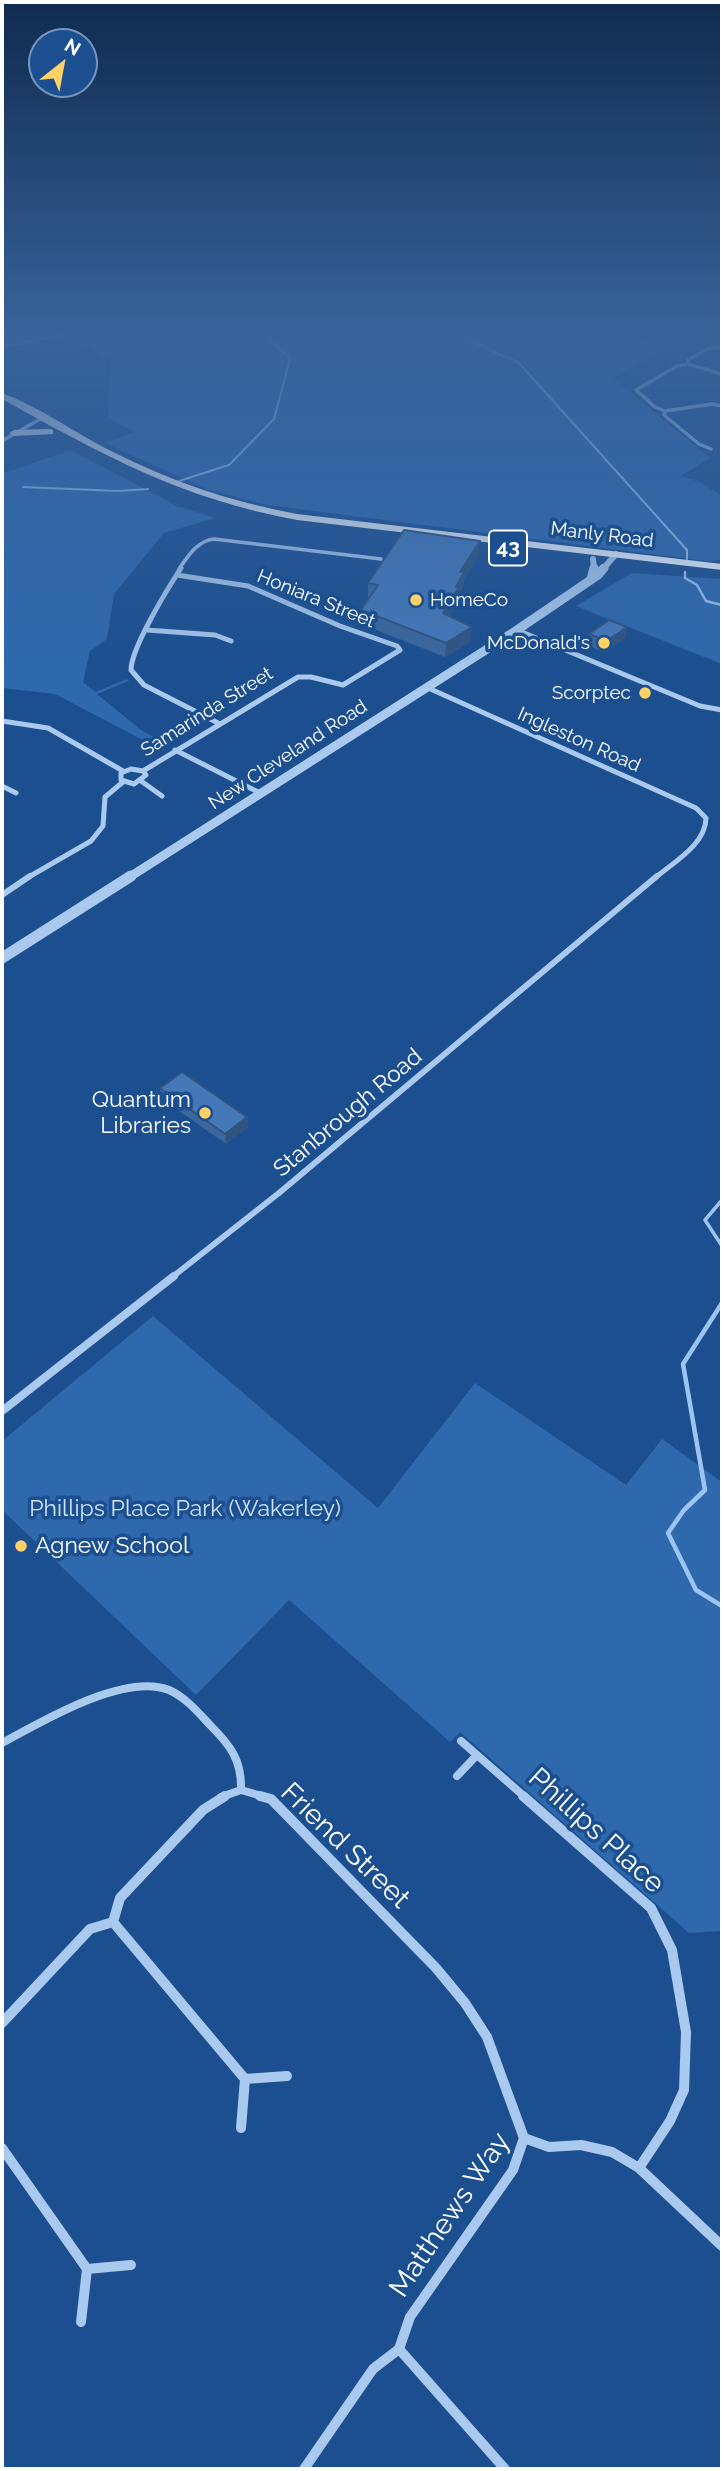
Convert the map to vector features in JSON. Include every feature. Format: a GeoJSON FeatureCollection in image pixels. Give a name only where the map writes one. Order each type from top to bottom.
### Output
{"type":"FeatureCollection","features":[{"type":"Feature","properties":{"kind":"main road","name":"Manly Road"},"geometry":{"type":"LineString","coordinates":[[78,446],[160,488],[232,511],[593,559],[722,567]]}},
{"type":"Feature","properties":{"kind":"main road","name":"Manly Road"},"geometry":{"type":"LineString","coordinates":[[91,446],[164,482],[251,509],[722,572]]}},
{"type":"Feature","properties":{"kind":"street"},"geometry":{"type":"LineString","coordinates":[[707,446],[711,449]]}},
{"type":"Feature","properties":{"kind":"street"},"geometry":{"type":"LineString","coordinates":[[220,724],[144,685],[131,670],[131,662],[166,590],[198,545],[216,539],[381,559]]}},
{"type":"Feature","properties":{"kind":"street"},"geometry":{"type":"LineString","coordinates":[[591,580],[596,565],[593,559]]}},
{"type":"Feature","properties":{"kind":"street","name":"New Cleveland Road"},"geometry":{"type":"LineString","coordinates":[[2,958],[517,630],[591,580],[604,577],[614,559]]}},
{"type":"Feature","properties":{"kind":"street","name":"Honiara Street"},"geometry":{"type":"LineString","coordinates":[[177,575],[248,586],[340,626],[397,646],[400,650]]}},
{"type":"Feature","properties":{"kind":"street"},"geometry":{"type":"LineString","coordinates":[[146,630],[215,635],[231,641]]}},
{"type":"Feature","properties":{"kind":"street"},"geometry":{"type":"LineString","coordinates":[[517,630],[700,706],[722,710]]}},
{"type":"Feature","properties":{"kind":"street","name":"Samarinda Street"},"geometry":{"type":"LineString","coordinates":[[123,782],[120,776],[123,771],[143,771],[278,690],[293,677],[306,674],[343,685],[400,650]]}},
{"type":"Feature","properties":{"kind":"street","name":"Ingleston Road"},"geometry":{"type":"LineString","coordinates":[[426,688],[696,808],[706,818],[706,830]]}},
{"type":"Feature","properties":{"kind":"street"},"geometry":{"type":"LineString","coordinates":[[2,721],[48,728],[123,771]]}},
{"type":"Feature","properties":{"kind":"street"},"geometry":{"type":"LineString","coordinates":[[175,750],[260,793]]}},
{"type":"Feature","properties":{"kind":"street","name":"Samarinda Street"},"geometry":{"type":"LineString","coordinates":[[2,895],[11,887],[91,841],[103,825],[105,797],[123,782],[141,782],[146,777],[143,771]]}},
{"type":"Feature","properties":{"kind":"street"},"geometry":{"type":"LineString","coordinates":[[141,782],[162,796]]}},
{"type":"Feature","properties":{"kind":"street"},"geometry":{"type":"LineString","coordinates":[[2,786],[16,793]]}},
{"type":"Feature","properties":{"kind":"street","name":"Stanbrough Road"},"geometry":{"type":"LineString","coordinates":[[2,1411],[279,1193],[687,851],[706,830]]}},
{"type":"Feature","properties":{"kind":"street","name":"Friend Street"},"geometry":{"type":"LineString","coordinates":[[2,1743],[35,1725],[119,1690],[144,1684],[166,1689],[187,1701],[234,1749],[242,1768],[241,1790],[271,1799],[436,1968],[465,2003],[487,2037],[524,2138]]}},
{"type":"Feature","properties":{"kind":"street","name":"Phillips Place"},"geometry":{"type":"LineString","coordinates":[[461,1741],[651,1908],[674,1955],[687,2042],[685,2086],[679,2105],[639,2168]]}},
{"type":"Feature","properties":{"kind":"street"},"geometry":{"type":"LineString","coordinates":[[457,1776],[477,1755]]}},
{"type":"Feature","properties":{"kind":"street"},"geometry":{"type":"LineString","coordinates":[[113,1922],[120,1898],[203,1810],[221,1797],[241,1790]]}},
{"type":"Feature","properties":{"kind":"street"},"geometry":{"type":"LineString","coordinates":[[2,2023],[90,1929],[113,1922]]}},
{"type":"Feature","properties":{"kind":"street"},"geometry":{"type":"LineString","coordinates":[[113,1922],[245,2079],[241,2128]]}},
{"type":"Feature","properties":{"kind":"street"},"geometry":{"type":"LineString","coordinates":[[245,2079],[287,2076]]}},
{"type":"Feature","properties":{"kind":"street","name":"Matthews Way"},"geometry":{"type":"LineString","coordinates":[[304,2469],[373,2369],[398,2349],[410,2317],[513,2170],[524,2138],[549,2147],[581,2145],[612,2152],[639,2168],[722,2246]]}},
{"type":"Feature","properties":{"kind":"street"},"geometry":{"type":"LineString","coordinates":[[2,2148],[87,2269],[81,2322]]}},
{"type":"Feature","properties":{"kind":"street"},"geometry":{"type":"LineString","coordinates":[[87,2269],[131,2265]]}},
{"type":"Feature","properties":{"kind":"street"},"geometry":{"type":"LineString","coordinates":[[398,2349],[505,2469]]}},
{"type":"Feature","properties":{"kind":"green space"},"geometry":{"type":"Polygon","coordinates":[[[111,446],[696,446],[710,458],[681,476],[699,482],[722,495],[722,560],[706,561],[267,505],[209,490],[111,446]]]}},
{"type":"Feature","properties":{"kind":"green space"},"geometry":{"type":"Polygon","coordinates":[[[71,450],[177,506],[215,518],[164,533],[114,594],[107,639],[90,651],[83,682],[95,692],[127,679],[129,681],[97,694],[141,730],[169,745],[162,750],[55,694],[2,688],[2,474],[71,450]]]}},
{"type":"Feature","properties":{"kind":"green space"},"geometry":{"type":"Polygon","coordinates":[[[632,573],[722,579],[722,664],[576,606],[632,573]]]}},
{"type":"Feature","properties":{"kind":"green space","name":"Phillips Place Park (Wakerley)"},"geometry":{"type":"Polygon","coordinates":[[[153,1316],[378,1508],[475,1383],[626,1485],[662,1439],[722,1482],[722,1931],[689,1933],[460,1732],[450,1742],[289,1600],[196,1695],[2,1510],[2,1441],[153,1316]]]}},
{"type":"Feature","properties":{"kind":"building","name":"HomeCo"},"geometry":{"type":"Polygon","coordinates":[[[404,530],[480,541],[460,572],[464,572],[456,587],[459,587],[443,613],[472,627],[446,643],[361,610],[378,585],[368,583],[404,530]]]}},
{"type":"Feature","properties":{"kind":"building"},"geometry":{"type":"Polygon","coordinates":[[[609,620],[627,627],[607,641],[589,634],[609,620]]]}},
{"type":"Feature","properties":{"kind":"building","name":"Quantum Libraries"},"geometry":{"type":"Polygon","coordinates":[[[182,1072],[247,1117],[225,1134],[160,1088],[182,1072]]]}},
{"type":"Feature","properties":{"kind":"waterway"},"geometry":{"type":"LineString","coordinates":[[176,482],[229,465],[247,446]]}},
{"type":"Feature","properties":{"kind":"waterway"},"geometry":{"type":"LineString","coordinates":[[594,446],[687,550],[687,559]]}},
{"type":"Feature","properties":{"kind":"waterway"},"geometry":{"type":"LineString","coordinates":[[23,487],[118,491],[148,489]]}},
{"type":"Feature","properties":{"kind":"waterway"},"geometry":{"type":"LineString","coordinates":[[685,572],[685,578],[697,585],[706,601],[722,605]]}},
{"type":"Feature","properties":{"kind":"waterway"},"geometry":{"type":"LineString","coordinates":[[722,1200],[705,1220],[722,1246]]}},
{"type":"Feature","properties":{"kind":"waterway"},"geometry":{"type":"LineString","coordinates":[[722,1303],[683,1364],[705,1490],[684,1510],[668,1533],[696,1590],[722,1606]]}},
{"type":"Feature","properties":{"kind":"place","name":"HomeCo"},"geometry":{"type":"Point","coordinates":[416,600]}},
{"type":"Feature","properties":{"kind":"place","name":"McDonald's"},"geometry":{"type":"Point","coordinates":[604,643]}},
{"type":"Feature","properties":{"kind":"place","name":"Scorptec"},"geometry":{"type":"Point","coordinates":[645,693]}},
{"type":"Feature","properties":{"kind":"place","name":"Quantum Libraries"},"geometry":{"type":"Point","coordinates":[205,1113]}},
{"type":"Feature","properties":{"kind":"place","name":"Agnew School"},"geometry":{"type":"Point","coordinates":[21,1546]}}]}
